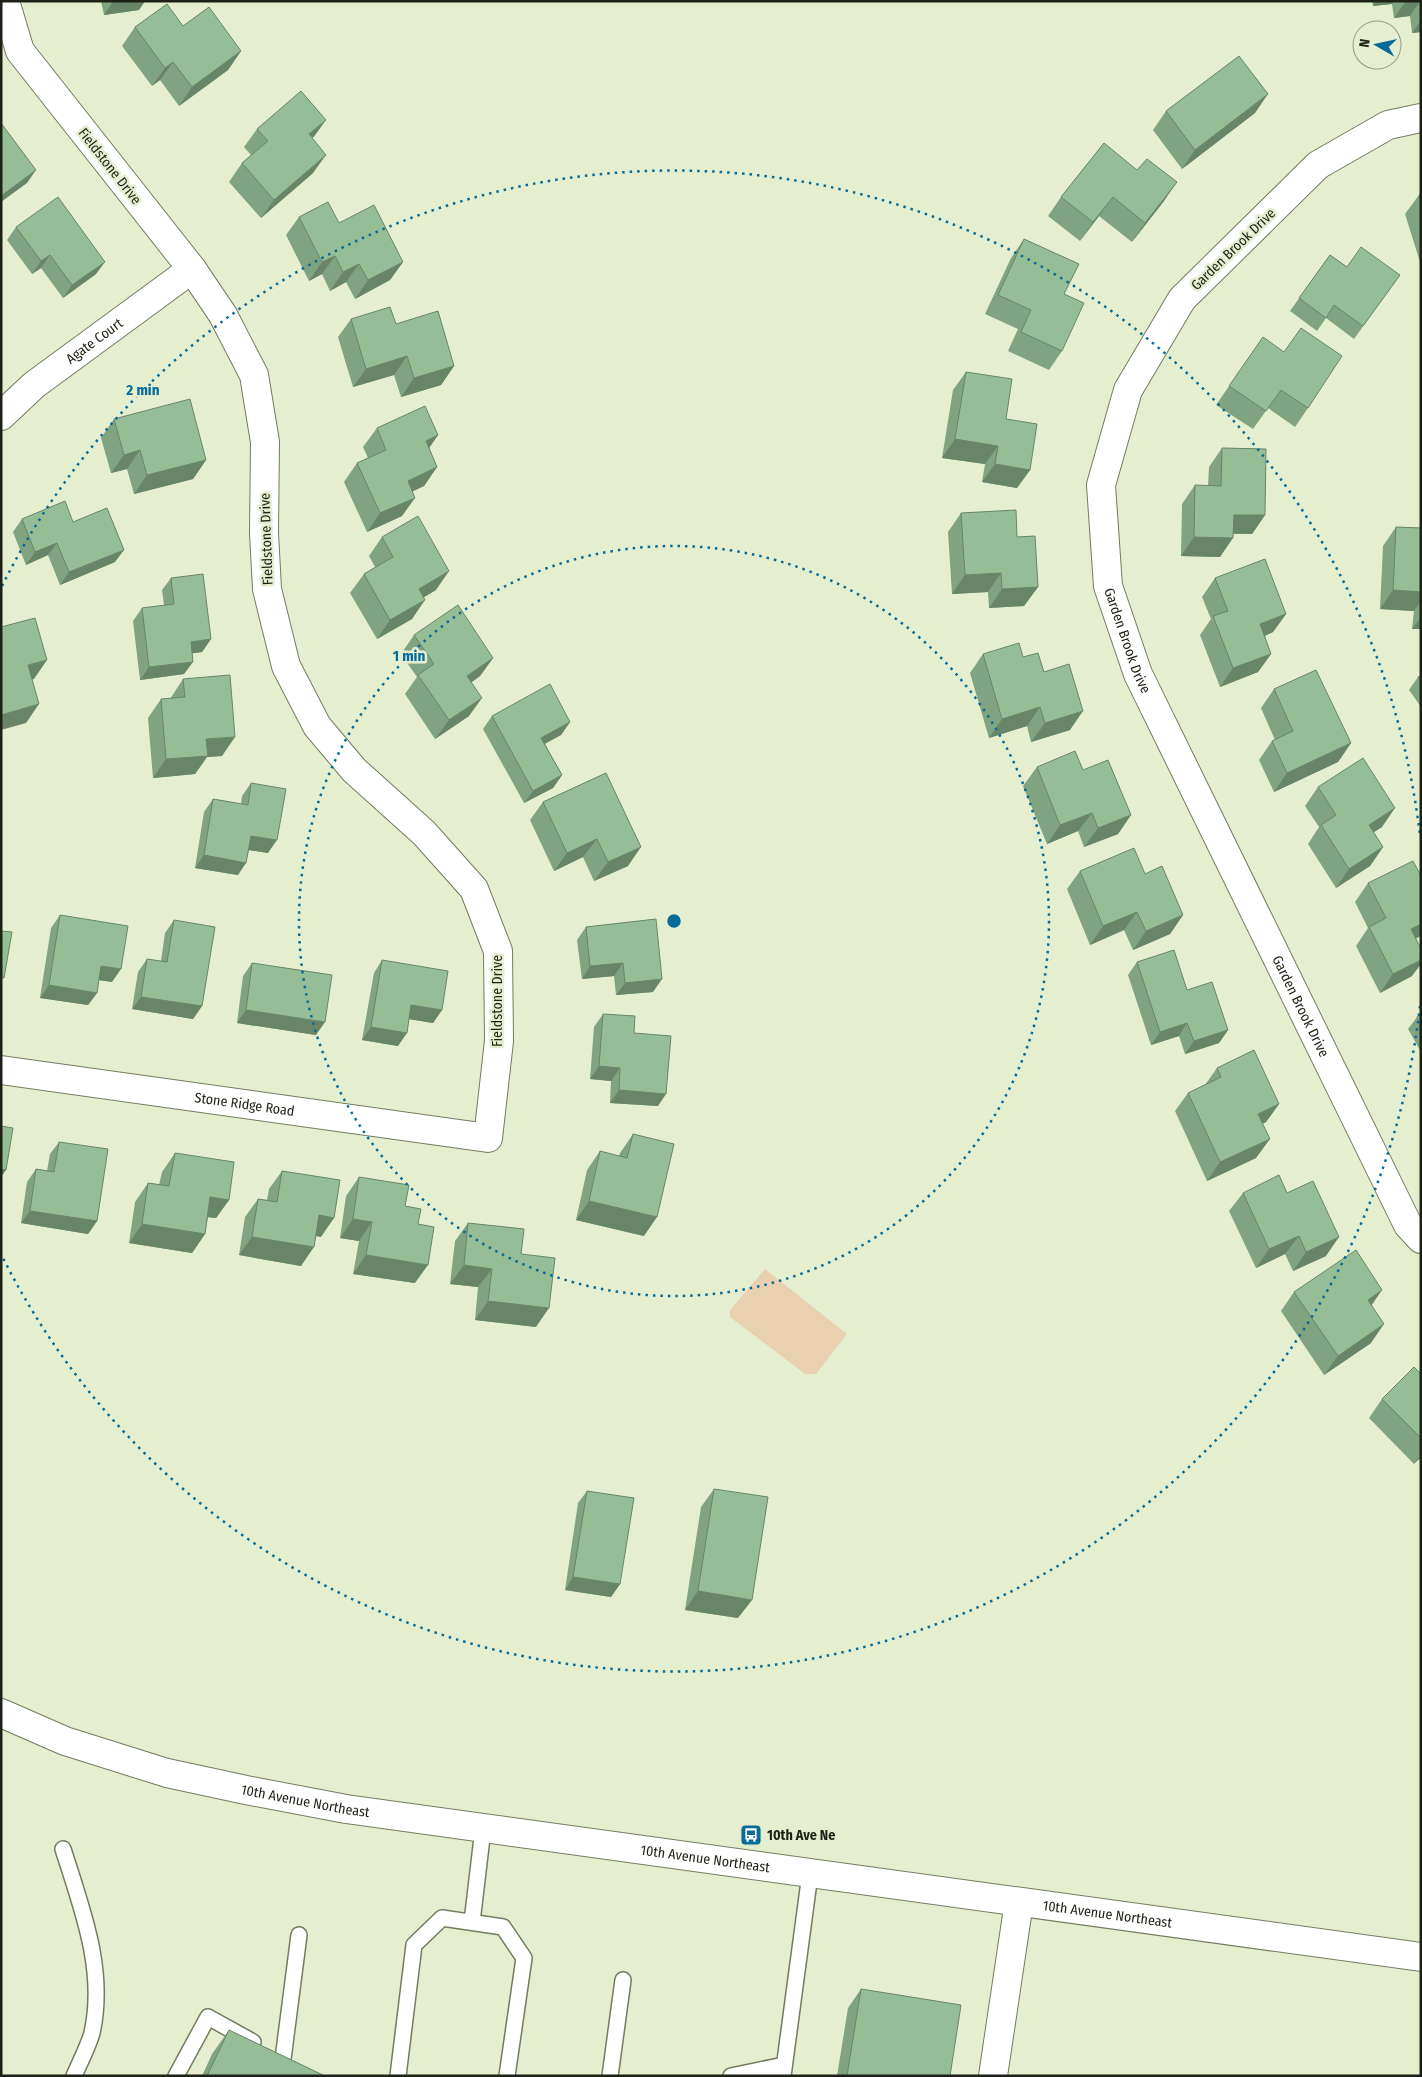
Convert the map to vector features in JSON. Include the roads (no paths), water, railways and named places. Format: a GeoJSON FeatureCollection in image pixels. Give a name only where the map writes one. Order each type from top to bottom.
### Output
{"type":"FeatureCollection","features":[{"type":"Feature","properties":{"kind":"street","name":"Fieldstone Drive"},"geometry":{"type":"LineString","coordinates":[[4,1],[20,51],[192,269],[223,315],[254,375],[265,442],[264,533],[267,589],[286,666],[316,726],[354,770],[424,833],[474,889],[498,951],[499,1040],[488,1138]]}},
{"type":"Feature","properties":{"kind":"street","name":"Garden Brook Drive"},"geometry":{"type":"LineString","coordinates":[[1421,118],[1388,125],[1318,165],[1182,299],[1128,390],[1101,485],[1108,586],[1138,674],[1408,1225],[1421,1240]]}},
{"type":"Feature","properties":{"kind":"street","name":"Agate Court"},"geometry":{"type":"LineString","coordinates":[[1,416],[34,385],[192,269]]}},
{"type":"Feature","properties":{"kind":"street","name":"Stone Ridge Road"},"geometry":{"type":"LineString","coordinates":[[1,1070],[488,1138]]}},
{"type":"Feature","properties":{"kind":"street","name":"10th Avenue Northeast"},"geometry":{"type":"LineString","coordinates":[[1,1714],[65,1741],[167,1773],[346,1809],[1421,1957]]}},
{"type":"Feature","properties":{"kind":"street"},"geometry":{"type":"LineString","coordinates":[[993,2076],[1019,1902]]}},
{"type":"Feature","properties":{"kind":"lane"},"geometry":{"type":"LineString","coordinates":[[472,1922],[483,1829]]}},
{"type":"Feature","properties":{"kind":"lane"},"geometry":{"type":"LineString","coordinates":[[63,1849],[89,1932],[97,1986],[92,2034],[74,2076]]}},
{"type":"Feature","properties":{"kind":"lane"},"geometry":{"type":"LineString","coordinates":[[731,2076],[784,2070],[810,1874]]}},
{"type":"Feature","properties":{"kind":"lane"},"geometry":{"type":"LineString","coordinates":[[398,2076],[414,1945],[442,1918],[503,1927],[524,1958],[507,2076]]}},
{"type":"Feature","properties":{"kind":"lane"},"geometry":{"type":"LineString","coordinates":[[283,2059],[299,1935]]}},
{"type":"Feature","properties":{"kind":"lane"},"geometry":{"type":"LineString","coordinates":[[610,2076],[623,1980]]}},
{"type":"Feature","properties":{"kind":"lane"},"geometry":{"type":"LineString","coordinates":[[176,2076],[208,2017],[298,2067]]}},
{"type":"Feature","properties":{"kind":"place","name":"10th Ave Ne"},"geometry":{"type":"Point","coordinates":[751,1835]}}]}
